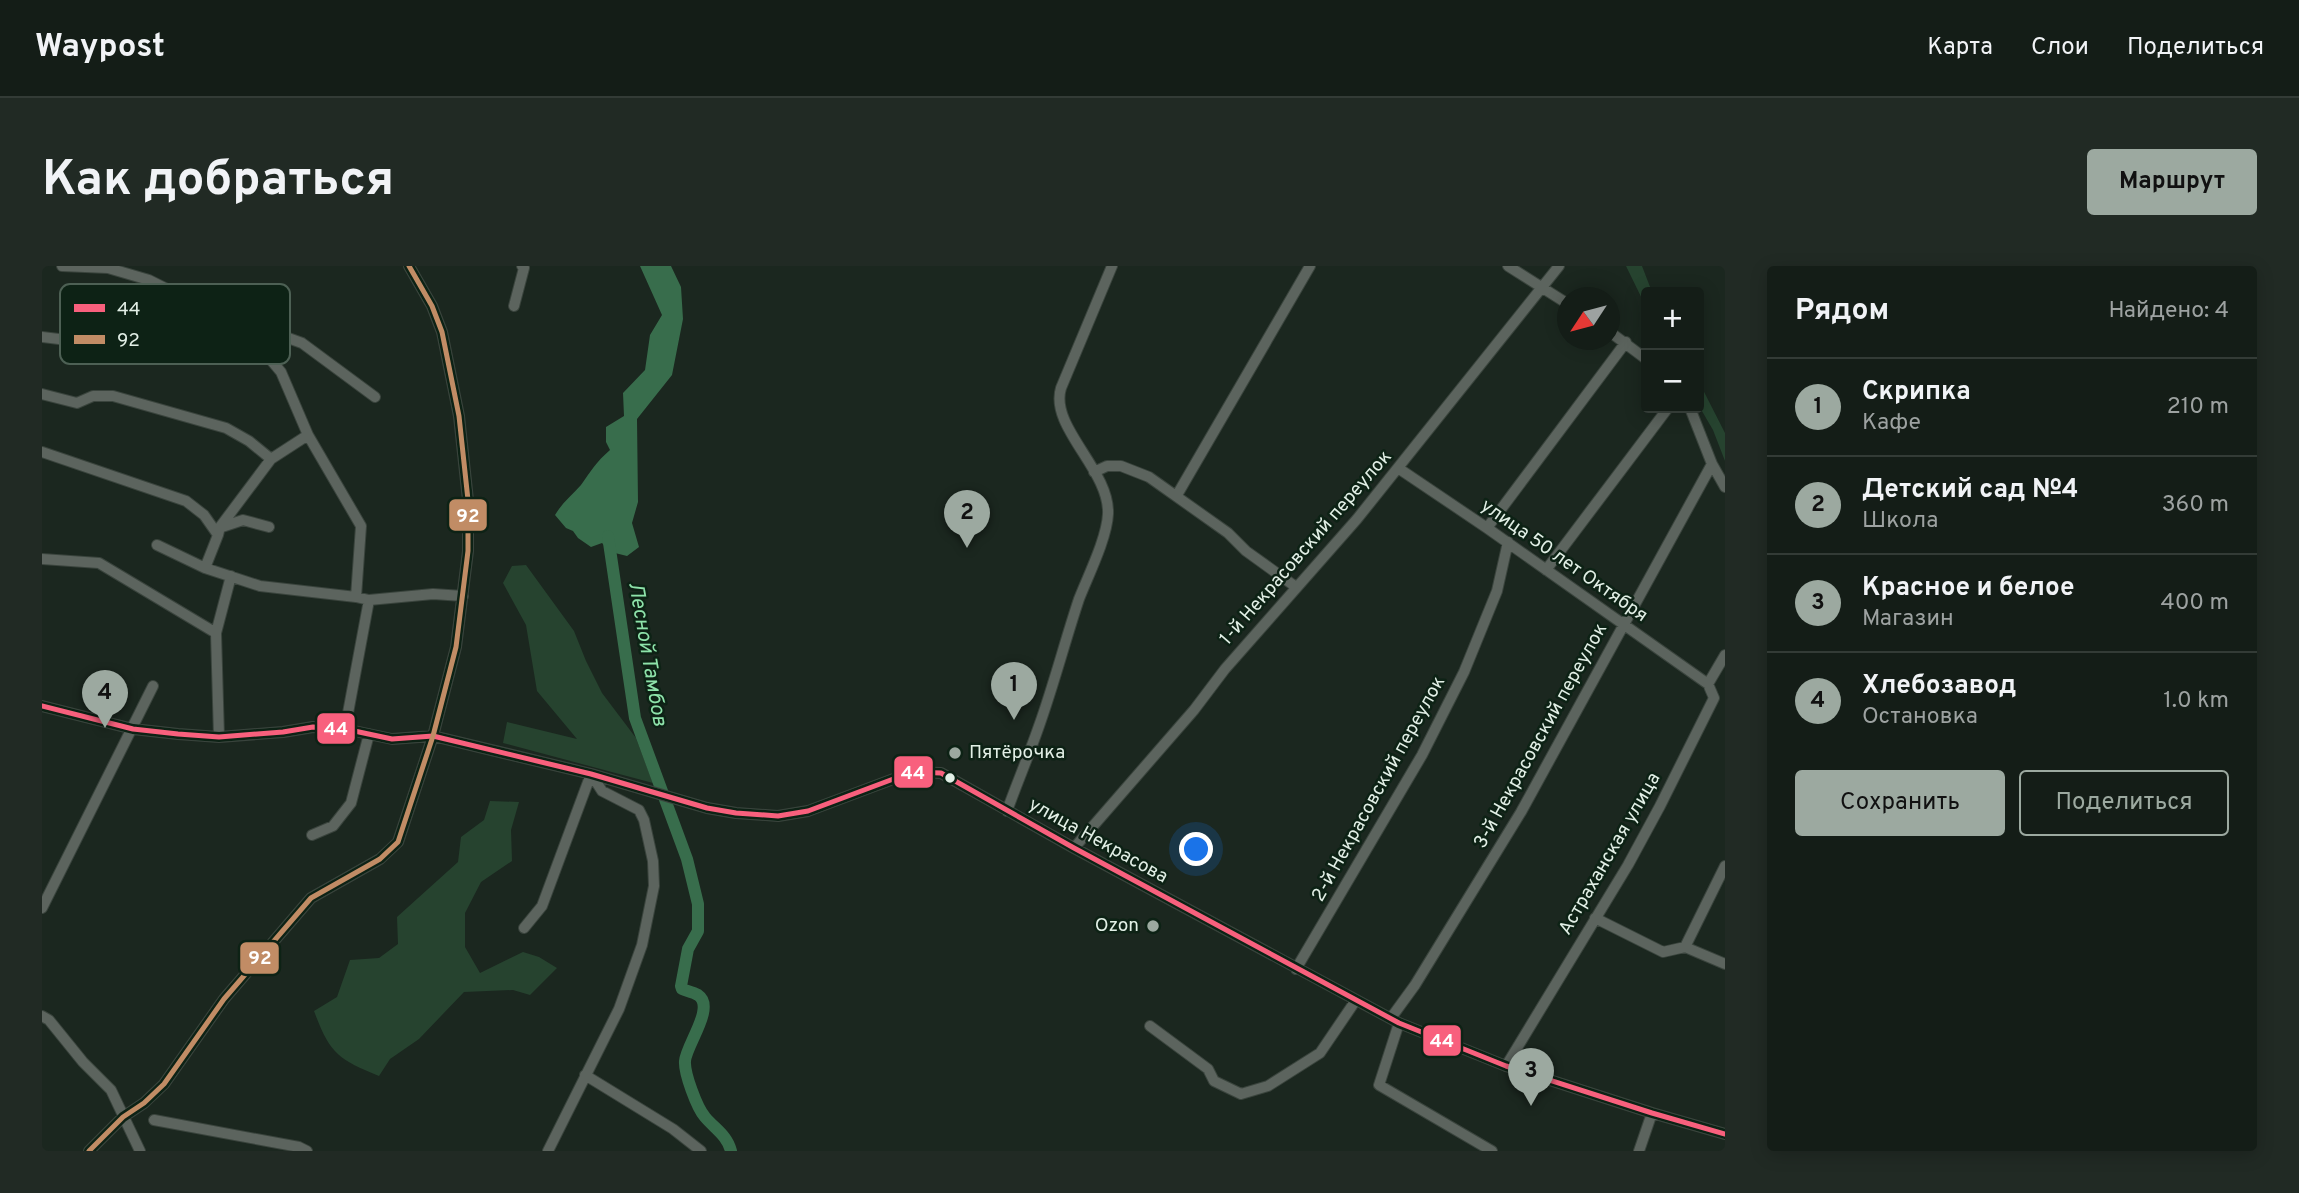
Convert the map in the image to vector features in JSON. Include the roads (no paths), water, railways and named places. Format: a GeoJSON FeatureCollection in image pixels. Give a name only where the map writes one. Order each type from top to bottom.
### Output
{"type":"FeatureCollection","features":[{"type":"Feature","properties":{"kind":"street"},"geometry":{"type":"LineString","coordinates":[[62,266],[107,268],[157,284]]}},
{"type":"Feature","properties":{"kind":"street"},"geometry":{"type":"LineString","coordinates":[[514,306],[524,268],[522,266]]}},
{"type":"Feature","properties":{"kind":"street"},"geometry":{"type":"LineString","coordinates":[[1007,811],[1039,727],[1079,600],[1107,525],[1107,501],[1062,416],[1059,400],[1061,388],[1112,266]]}},
{"type":"Feature","properties":{"kind":"street"},"geometry":{"type":"LineString","coordinates":[[1177,495],[1310,266]]}},
{"type":"Feature","properties":{"kind":"street"},"geometry":{"type":"LineString","coordinates":[[1508,266],[1557,297]]}},
{"type":"Feature","properties":{"kind":"street","name":"1-й Некрасовский переулок"},"geometry":{"type":"LineString","coordinates":[[1074,848],[1192,712],[1225,668],[1357,519],[1559,266]]}},
{"type":"Feature","properties":{"kind":"street"},"geometry":{"type":"LineString","coordinates":[[89,1151],[123,1117],[144,1103],[164,1084],[224,999],[311,898],[380,859],[398,842],[433,736],[456,647],[468,551],[468,500],[459,416],[442,331],[413,267]]}},
{"type":"Feature","properties":{"kind":"street"},"geometry":{"type":"LineString","coordinates":[[42,337],[60,339]]}},
{"type":"Feature","properties":{"kind":"street"},"geometry":{"type":"LineString","coordinates":[[1620,338],[1641,355]]}},
{"type":"Feature","properties":{"kind":"street"},"geometry":{"type":"LineString","coordinates":[[290,339],[302,343],[375,397]]}},
{"type":"Feature","properties":{"kind":"street"},"geometry":{"type":"LineString","coordinates":[[1488,528],[1626,342]]}},
{"type":"Feature","properties":{"kind":"street"},"geometry":{"type":"LineString","coordinates":[[274,364],[281,372],[308,435],[361,526],[356,597]]}},
{"type":"Feature","properties":{"kind":"street"},"geometry":{"type":"LineString","coordinates":[[42,394],[77,403],[93,396],[113,396],[226,428],[249,441],[271,459]]}},
{"type":"Feature","properties":{"kind":"street"},"geometry":{"type":"LineString","coordinates":[[1546,569],[1664,413]]}},
{"type":"Feature","properties":{"kind":"street"},"geometry":{"type":"LineString","coordinates":[[1692,413],[1712,464],[1725,487]]}},
{"type":"Feature","properties":{"kind":"street"},"geometry":{"type":"LineString","coordinates":[[205,568],[219,531],[271,459],[308,435]]}},
{"type":"Feature","properties":{"kind":"street"},"geometry":{"type":"LineString","coordinates":[[42,452],[186,501],[219,531]]}},
{"type":"Feature","properties":{"kind":"street","name":"3-й Некрасовский переулок"},"geometry":{"type":"LineString","coordinates":[[1492,1151],[1379,1085],[1395,1021],[1569,727],[1712,464]]}},
{"type":"Feature","properties":{"kind":"street"},"geometry":{"type":"LineString","coordinates":[[1094,472],[1107,466],[1127,467],[1177,495],[1228,533],[1246,551],[1296,587]]}},
{"type":"Feature","properties":{"kind":"street","name":"улица 50 лет Октября"},"geometry":{"type":"LineString","coordinates":[[1398,468],[1488,528],[1708,684]]}},
{"type":"Feature","properties":{"kind":"street"},"geometry":{"type":"LineString","coordinates":[[219,531],[243,520],[269,527]]}},
{"type":"Feature","properties":{"kind":"street","name":"2-й Некрасовский переулок"},"geometry":{"type":"LineString","coordinates":[[1296,969],[1422,755],[1464,672],[1497,591],[1508,542]]}},
{"type":"Feature","properties":{"kind":"street"},"geometry":{"type":"LineString","coordinates":[[157,545],[205,568],[260,586],[369,600],[433,594],[463,596]]}},
{"type":"Feature","properties":{"kind":"street"},"geometry":{"type":"LineString","coordinates":[[42,559],[99,564],[216,633]]}},
{"type":"Feature","properties":{"kind":"street"},"geometry":{"type":"LineString","coordinates":[[219,737],[216,633],[231,576]]}},
{"type":"Feature","properties":{"kind":"street"},"geometry":{"type":"LineString","coordinates":[[345,729],[369,600]]}},
{"type":"Feature","properties":{"kind":"street","name":"Астраханская улица"},"geometry":{"type":"LineString","coordinates":[[1506,1066],[1660,806],[1714,698],[1708,684],[1725,655]]}},
{"type":"Feature","properties":{"kind":"street"},"geometry":{"type":"LineString","coordinates":[[42,908],[153,686]]}},
{"type":"Feature","properties":{"kind":"street"},"geometry":{"type":"LineString","coordinates":[[42,720],[45,707]]}},
{"type":"Feature","properties":{"kind":"street","name":"улица Некрасова"},"geometry":{"type":"LineString","coordinates":[[45,707],[132,729],[219,737],[313,727],[345,729],[392,739],[433,736],[591,774],[707,808],[778,817],[808,811],[912,772],[942,773],[1074,848],[1395,1021],[1506,1066],[1725,1134]]}},
{"type":"Feature","properties":{"kind":"street"},"geometry":{"type":"LineString","coordinates":[[312,835],[333,826],[351,803],[369,734]]}},
{"type":"Feature","properties":{"kind":"street"},"geometry":{"type":"LineString","coordinates":[[524,928],[542,906],[591,774]]}},
{"type":"Feature","properties":{"kind":"street"},"geometry":{"type":"LineString","coordinates":[[548,1151],[619,1009],[634,972],[654,886],[653,861],[644,820],[639,810],[602,791],[591,774]]}},
{"type":"Feature","properties":{"kind":"street"},"geometry":{"type":"LineString","coordinates":[[1685,947],[1725,866]]}},
{"type":"Feature","properties":{"kind":"street"},"geometry":{"type":"LineString","coordinates":[[1595,918],[1664,952],[1685,947],[1725,964]]}},
{"type":"Feature","properties":{"kind":"street"},"geometry":{"type":"LineString","coordinates":[[1150,1026],[1208,1069],[1214,1081],[1241,1094],[1268,1086],[1320,1053],[1356,1000]]}},
{"type":"Feature","properties":{"kind":"street"},"geometry":{"type":"LineString","coordinates":[[42,1016],[49,1020],[83,1062],[111,1090],[140,1151]]}},
{"type":"Feature","properties":{"kind":"street"},"geometry":{"type":"LineString","coordinates":[[585,1075],[673,1129],[701,1151]]}},
{"type":"Feature","properties":{"kind":"street"},"geometry":{"type":"LineString","coordinates":[[1639,1151],[1652,1113]]}},
{"type":"Feature","properties":{"kind":"street"},"geometry":{"type":"LineString","coordinates":[[154,1120],[288,1145],[307,1151]]}},
{"type":"Feature","properties":{"kind":"waterway","name":"Лесной Тамбов"},"geometry":{"type":"LineString","coordinates":[[608,536],[635,718],[687,859],[698,904],[698,931],[688,949],[681,986],[682,989],[698,995],[704,1008],[685,1061],[687,1074],[702,1113],[724,1136],[731,1151]]}},
{"type":"Feature","properties":{"kind":"place","name":"Детский сад №4"},"geometry":{"type":"Point","coordinates":[967,548]}},
{"type":"Feature","properties":{"kind":"place","name":"Скрипка"},"geometry":{"type":"Point","coordinates":[1014,720]}},
{"type":"Feature","properties":{"kind":"place","name":"Хлебозавод"},"geometry":{"type":"Point","coordinates":[105,728]}},
{"type":"Feature","properties":{"kind":"place","name":"Пятёрочка"},"geometry":{"type":"Point","coordinates":[955,753]}},
{"type":"Feature","properties":{"kind":"place","name":"Ozon"},"geometry":{"type":"Point","coordinates":[1153,926]}},
{"type":"Feature","properties":{"kind":"place","name":"Красное и белое"},"geometry":{"type":"Point","coordinates":[1531,1106]}}]}
